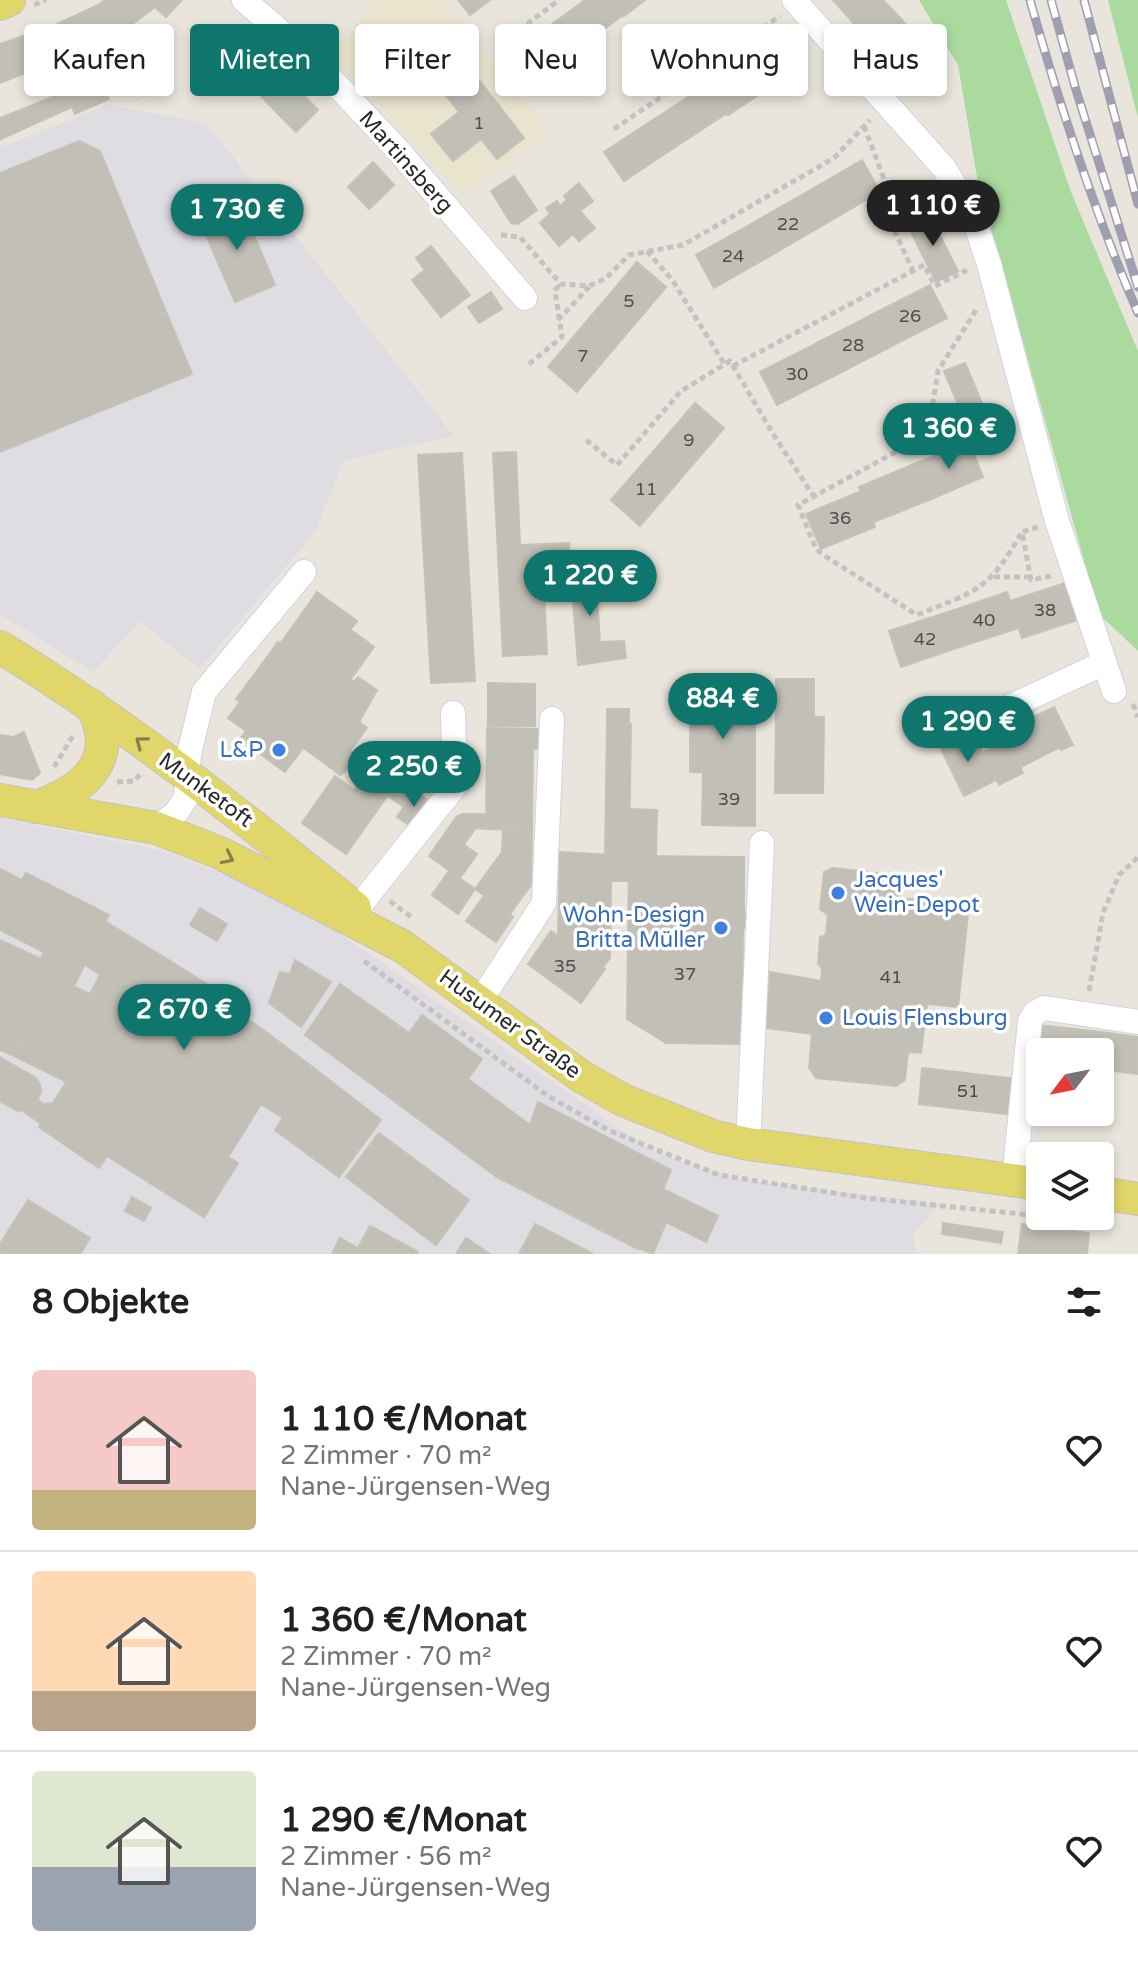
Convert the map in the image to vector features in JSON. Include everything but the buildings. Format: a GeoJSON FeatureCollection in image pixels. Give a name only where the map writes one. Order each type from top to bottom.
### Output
{"type":"FeatureCollection","features":[{"type":"Feature","properties":{"kind":"main road"},"geometry":{"type":"LineString","coordinates":[[0,4],[9,0]]}},
{"type":"Feature","properties":{"kind":"main road","name":"Munketoft"},"geometry":{"type":"LineString","coordinates":[[0,647],[91,705],[249,821],[366,899],[412,935]]}},
{"type":"Feature","properties":{"kind":"main road"},"geometry":{"type":"LineString","coordinates":[[36,807],[62,798],[81,784],[98,760],[101,730],[91,705]]}},
{"type":"Feature","properties":{"kind":"main road","name":"Husumer Straße"},"geometry":{"type":"LineString","coordinates":[[0,800],[156,828],[412,935],[479,1003],[582,1077],[623,1100],[713,1136],[748,1144],[1026,1182]]}},
{"type":"Feature","properties":{"kind":"main road"},"geometry":{"type":"LineString","coordinates":[[1114,1195],[1138,1199]]}},
{"type":"Feature","properties":{"kind":"street","name":"Martinsberg"},"geometry":{"type":"LineString","coordinates":[[244,0],[312,59],[396,148],[525,298]]}},
{"type":"Feature","properties":{"kind":"street"},"geometry":{"type":"LineString","coordinates":[[795,2],[944,168],[973,216],[989,264],[1057,521],[1114,691]]}},
{"type":"Feature","properties":{"kind":"street"},"geometry":{"type":"LineString","coordinates":[[156,828],[176,813],[186,798],[189,754],[204,692],[304,572]]}},
{"type":"Feature","properties":{"kind":"street"},"geometry":{"type":"LineString","coordinates":[[1005,709],[1104,663]]}},
{"type":"Feature","properties":{"kind":"street"},"geometry":{"type":"LineString","coordinates":[[366,899],[455,786],[453,713]]}},
{"type":"Feature","properties":{"kind":"street"},"geometry":{"type":"LineString","coordinates":[[479,1003],[544,903],[552,719]]}},
{"type":"Feature","properties":{"kind":"street"},"geometry":{"type":"LineString","coordinates":[[748,1144],[762,843]]}},
{"type":"Feature","properties":{"kind":"street"},"geometry":{"type":"LineString","coordinates":[[1028,1142],[1030,1021],[1035,1013],[1044,1008],[1138,1022]]}},
{"type":"Feature","properties":{"kind":"path"},"geometry":{"type":"LineString","coordinates":[[527,24],[559,0]]}},
{"type":"Feature","properties":{"kind":"path"},"geometry":{"type":"LineString","coordinates":[[614,129],[795,2]]}},
{"type":"Feature","properties":{"kind":"path"},"geometry":{"type":"LineString","coordinates":[[558,320],[589,286],[605,279],[629,255],[683,245],[834,158],[887,102]]}},
{"type":"Feature","properties":{"kind":"path"},"geometry":{"type":"LineString","coordinates":[[864,126],[884,179],[885,210],[913,271]]}},
{"type":"Feature","properties":{"kind":"path"},"geometry":{"type":"LineString","coordinates":[[890,222],[944,168]]}},
{"type":"Feature","properties":{"kind":"path"},"geometry":{"type":"LineString","coordinates":[[468,232],[520,237],[561,284],[589,286]]}},
{"type":"Feature","properties":{"kind":"path"},"geometry":{"type":"LineString","coordinates":[[647,251],[673,281],[725,365]]}},
{"type":"Feature","properties":{"kind":"path"},"geometry":{"type":"LineString","coordinates":[[733,366],[924,265],[935,286],[964,270],[989,264]]}},
{"type":"Feature","properties":{"kind":"path"},"geometry":{"type":"LineString","coordinates":[[529,364],[562,337],[555,290],[561,284]]}},
{"type":"Feature","properties":{"kind":"path"},"geometry":{"type":"LineString","coordinates":[[996,292],[986,295],[942,360],[929,428],[938,449],[969,439],[994,441],[1032,428]]}},
{"type":"Feature","properties":{"kind":"path"},"geometry":{"type":"LineString","coordinates":[[586,440],[617,465],[681,391],[730,361],[813,495]]}},
{"type":"Feature","properties":{"kind":"path"},"geometry":{"type":"LineString","coordinates":[[931,433],[798,505],[816,549],[917,615],[974,592],[993,577],[1022,532],[1057,521]]}},
{"type":"Feature","properties":{"kind":"path"},"geometry":{"type":"LineString","coordinates":[[993,577],[1031,579],[1022,532]]}},
{"type":"Feature","properties":{"kind":"path"},"geometry":{"type":"LineString","coordinates":[[1085,1014],[1103,913],[1119,875],[1138,857]]}},
{"type":"Feature","properties":{"kind":"path"},"geometry":{"type":"LineString","coordinates":[[366,899],[412,935]]}},
{"type":"Feature","properties":{"kind":"shaded area"},"geometry":{"type":"Polygon","coordinates":[[[377,0],[444,0],[463,24],[358,24],[377,0]]]}},
{"type":"Feature","properties":{"kind":"shaded area"},"geometry":{"type":"Polygon","coordinates":[[[355,27],[355,82],[339,65],[339,47],[355,27]]]}},
{"type":"Feature","properties":{"kind":"shaded area"},"geometry":{"type":"Polygon","coordinates":[[[479,43],[495,63],[495,96],[522,96],[551,132],[462,195],[368,96],[479,96],[479,43]]]}},
{"type":"Feature","properties":{"kind":"shaded area"},"geometry":{"type":"Polygon","coordinates":[[[108,105],[206,123],[454,436],[344,460],[315,532],[199,669],[140,621],[93,672],[0,614],[0,148],[108,105]]]}},
{"type":"Feature","properties":{"kind":"shaded area"},"geometry":{"type":"Polygon","coordinates":[[[0,818],[164,851],[299,905],[652,1151],[698,1168],[751,1181],[940,1204],[913,1234],[916,1254],[0,1254],[0,818]]]}},
{"type":"Feature","properties":{"kind":"green space"},"geometry":{"type":"Polygon","coordinates":[[[919,0],[1006,0],[1071,192],[1138,351],[1138,651],[1099,614],[977,177],[958,65],[947,47],[947,24],[933,24],[919,0]]]}},
{"type":"Feature","properties":{"kind":"green space"},"geometry":{"type":"Polygon","coordinates":[[[1108,0],[1138,0],[1138,118],[1108,0]]]}},
{"type":"Feature","properties":{"kind":"railway"},"geometry":{"type":"LineString","coordinates":[[1030,0],[1079,158],[1138,313]]}},
{"type":"Feature","properties":{"kind":"railway"},"geometry":{"type":"LineString","coordinates":[[1051,0],[1138,287]]}},
{"type":"Feature","properties":{"kind":"railway"},"geometry":{"type":"LineString","coordinates":[[1084,0],[1138,204]]}},
{"type":"Feature","properties":{"kind":"place","name":"L&P"},"geometry":{"type":"Point","coordinates":[279,750]}},
{"type":"Feature","properties":{"kind":"place","name":"Jacques' Wein-Depot"},"geometry":{"type":"Point","coordinates":[838,893]}},
{"type":"Feature","properties":{"kind":"place","name":"Wohn-Design Britta Müller"},"geometry":{"type":"Point","coordinates":[721,928]}},
{"type":"Feature","properties":{"kind":"place","name":"Louis Flensburg"},"geometry":{"type":"Point","coordinates":[826,1018]}}]}
